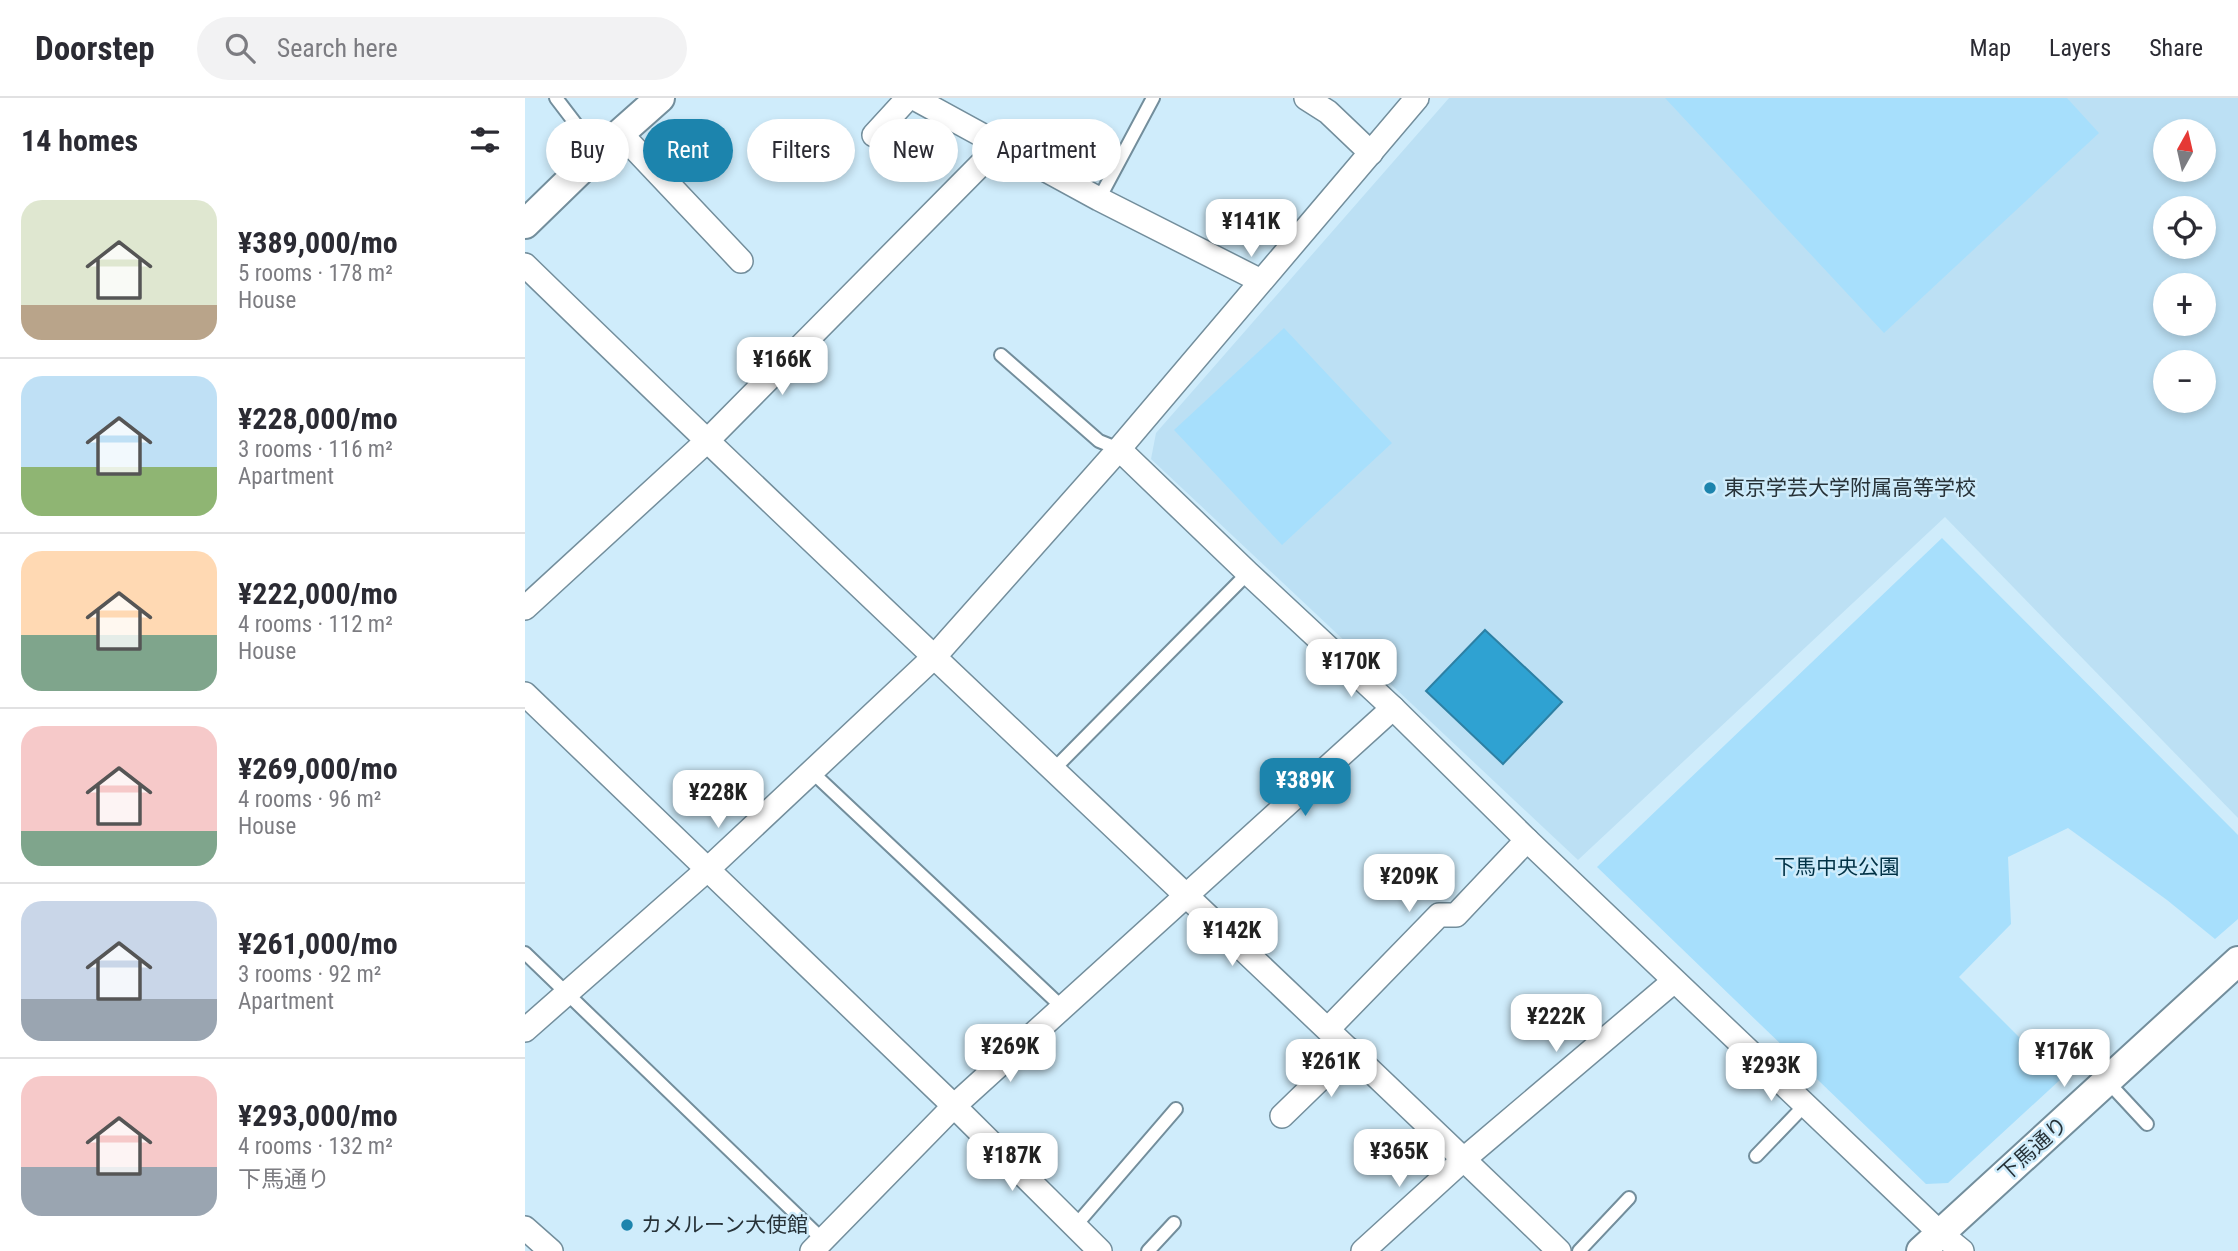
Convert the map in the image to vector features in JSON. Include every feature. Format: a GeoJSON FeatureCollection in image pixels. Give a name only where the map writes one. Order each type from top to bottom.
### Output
{"type":"FeatureCollection","features":[{"type":"Feature","properties":{"kind":"street"},"geometry":{"type":"LineString","coordinates":[[629,125],[660,98]]}},
{"type":"Feature","properties":{"kind":"street"},"geometry":{"type":"LineString","coordinates":[[889,119],[908,98]]}},
{"type":"Feature","properties":{"kind":"street"},"geometry":{"type":"LineString","coordinates":[[913,98],[972,130]]}},
{"type":"Feature","properties":{"kind":"street"},"geometry":{"type":"LineString","coordinates":[[1306,98],[1328,112],[1371,153]]}},
{"type":"Feature","properties":{"kind":"street"},"geometry":{"type":"LineString","coordinates":[[525,1030],[708,869],[935,656],[1119,449],[1417,98]]}},
{"type":"Feature","properties":{"kind":"street"},"geometry":{"type":"LineString","coordinates":[[629,143],[741,261]]}},
{"type":"Feature","properties":{"kind":"street"},"geometry":{"type":"LineString","coordinates":[[525,608],[707,442],[972,173]]}},
{"type":"Feature","properties":{"kind":"street"},"geometry":{"type":"LineString","coordinates":[[525,225],[569,182]]}},
{"type":"Feature","properties":{"kind":"street"},"geometry":{"type":"LineString","coordinates":[[1068,182],[1261,281]]}},
{"type":"Feature","properties":{"kind":"street"},"geometry":{"type":"LineString","coordinates":[[525,265],[707,442],[1559,1251]]}},
{"type":"Feature","properties":{"kind":"street"},"geometry":{"type":"LineString","coordinates":[[1119,449],[1394,708],[1805,1105],[1930,1242],[1962,1251]]}},
{"type":"Feature","properties":{"kind":"street"},"geometry":{"type":"LineString","coordinates":[[525,694],[954,1106],[1100,1251]]}},
{"type":"Feature","properties":{"kind":"street"},"geometry":{"type":"LineString","coordinates":[[817,1245],[954,1106],[1394,708]]}},
{"type":"Feature","properties":{"kind":"street"},"geometry":{"type":"LineString","coordinates":[[1328,1030],[1439,915],[1455,915],[1528,840]]}},
{"type":"Feature","properties":{"kind":"street","name":"下馬通り"},"geometry":{"type":"LineString","coordinates":[[1930,1242],[2238,961]]}},
{"type":"Feature","properties":{"kind":"street"},"geometry":{"type":"LineString","coordinates":[[1363,1251],[1464,1159],[1674,981]]}},
{"type":"Feature","properties":{"kind":"street"},"geometry":{"type":"LineString","coordinates":[[1282,1116],[1350,1050]]}},
{"type":"Feature","properties":{"kind":"lane"},"geometry":{"type":"LineString","coordinates":[[556,98],[572,119]]}},
{"type":"Feature","properties":{"kind":"lane"},"geometry":{"type":"LineString","coordinates":[[1099,199],[1153,98]]}},
{"type":"Feature","properties":{"kind":"lane"},"geometry":{"type":"LineString","coordinates":[[1001,355],[1099,441],[1119,449]]}},
{"type":"Feature","properties":{"kind":"lane"},"geometry":{"type":"LineString","coordinates":[[1053,770],[1248,573]]}},
{"type":"Feature","properties":{"kind":"lane"},"geometry":{"type":"LineString","coordinates":[[811,772],[1062,1007]]}},
{"type":"Feature","properties":{"kind":"lane"},"geometry":{"type":"LineString","coordinates":[[525,953],[817,1245]]}},
{"type":"Feature","properties":{"kind":"lane"},"geometry":{"type":"LineString","coordinates":[[2108,1082],[2147,1124]]}},
{"type":"Feature","properties":{"kind":"lane"},"geometry":{"type":"LineString","coordinates":[[1756,1156],[1805,1105]]}},
{"type":"Feature","properties":{"kind":"lane"},"geometry":{"type":"LineString","coordinates":[[1076,1225],[1176,1109]]}},
{"type":"Feature","properties":{"kind":"lane"},"geometry":{"type":"LineString","coordinates":[[1579,1251],[1629,1198]]}},
{"type":"Feature","properties":{"kind":"lane"},"geometry":{"type":"LineString","coordinates":[[1148,1251],[1174,1223]]}},
{"type":"Feature","properties":{"kind":"shaded area","name":"東京学芸大学附属高等学校"},"geometry":{"type":"Polygon","coordinates":[[[1449,98],[2238,98],[2238,818],[1945,517],[1578,860],[1151,459],[1156,433],[1449,98]]]}},
{"type":"Feature","properties":{"kind":"shaded area"},"geometry":{"type":"Polygon","coordinates":[[[1485,630],[1562,702],[1503,764],[1426,691],[1485,630]]]}},
{"type":"Feature","properties":{"kind":"green space"},"geometry":{"type":"Polygon","coordinates":[[[1665,98],[2067,98],[2099,133],[1884,333],[1665,98]]]}},
{"type":"Feature","properties":{"kind":"green space"},"geometry":{"type":"Polygon","coordinates":[[[1284,328],[1392,443],[1282,545],[1174,430],[1284,328]]]}},
{"type":"Feature","properties":{"kind":"green space","name":"下馬中央公園"},"geometry":{"type":"Polygon","coordinates":[[[1942,538],[2238,835],[2238,919],[2215,939],[2167,900],[2068,828],[2008,857],[2011,924],[1959,977],[2061,1079],[1948,1183],[1926,1184],[1597,867],[1942,538]]]}},
{"type":"Feature","properties":{"kind":"place","name":"東京学芸大学附属高等学校"},"geometry":{"type":"Point","coordinates":[1710,488]}},
{"type":"Feature","properties":{"kind":"place","name":"カメルーン大使館"},"geometry":{"type":"Point","coordinates":[627,1225]}}]}
